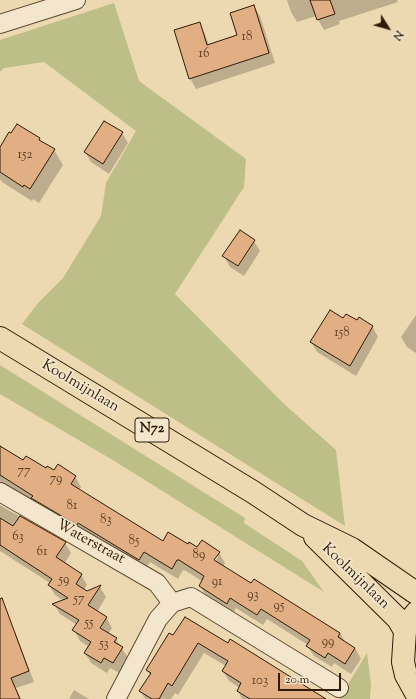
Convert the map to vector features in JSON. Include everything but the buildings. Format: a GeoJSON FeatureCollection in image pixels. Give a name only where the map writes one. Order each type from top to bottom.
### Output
{"type":"FeatureCollection","features":[{"type":"Feature","properties":{"kind":"main road","name":"Koolmijnlaan"},"geometry":{"type":"LineString","coordinates":[[0,338],[253,492],[303,525],[352,549],[416,593]]}},
{"type":"Feature","properties":{"kind":"main road","name":"Koolmijnlaan"},"geometry":{"type":"LineString","coordinates":[[303,525],[398,619],[411,622],[403,662],[412,693]]}},
{"type":"Feature","properties":{"kind":"street"},"geometry":{"type":"LineString","coordinates":[[0,24],[76,0]]}},
{"type":"Feature","properties":{"kind":"street","name":"Waterstraat"},"geometry":{"type":"LineString","coordinates":[[0,492],[157,583],[172,603]]}},
{"type":"Feature","properties":{"kind":"street"},"geometry":{"type":"LineString","coordinates":[[116,699],[158,619],[172,603],[191,597],[339,688]]}},
{"type":"Feature","properties":{"kind":"green space"},"geometry":{"type":"Polygon","coordinates":[[[114,3],[139,81],[246,159],[244,187],[175,294],[283,403],[336,450],[345,526],[22,324],[38,303],[63,278],[101,216],[106,183],[136,131],[44,62],[4,68],[0,72],[0,40],[114,3]]]}},
{"type":"Feature","properties":{"kind":"green space"},"geometry":{"type":"Polygon","coordinates":[[[0,365],[245,518],[244,523],[302,561],[324,592],[116,462],[0,394],[0,365]]]}},
{"type":"Feature","properties":{"kind":"green space"},"geometry":{"type":"Polygon","coordinates":[[[367,653],[371,685],[370,699],[339,699],[367,653]]]}}]}
